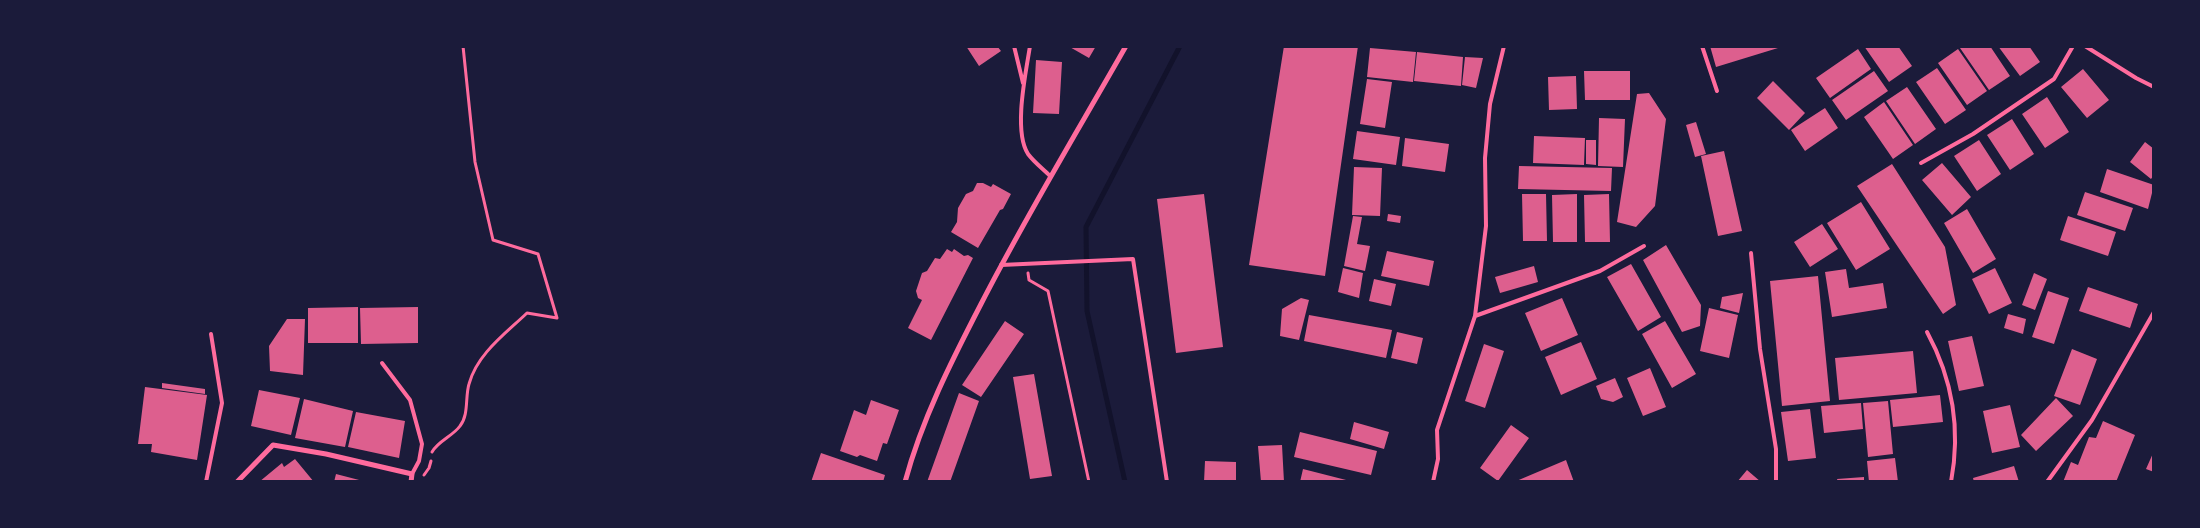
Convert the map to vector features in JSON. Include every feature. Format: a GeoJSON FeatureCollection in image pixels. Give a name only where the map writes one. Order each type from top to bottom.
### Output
{"type":"FeatureCollection","features":[{"type":"Feature","properties":{"kind":"street"},"geometry":{"type":"LineString","coordinates":[[905,482],[915,446],[947,370],[1001,265],[1050,176],[1126,46]]}},
{"type":"Feature","properties":{"kind":"street"},"geometry":{"type":"LineString","coordinates":[[237,482],[273,445],[326,454],[412,474],[411,482]]}},
{"type":"Feature","properties":{"kind":"lane"},"geometry":{"type":"LineString","coordinates":[[1014,46],[1024,86]]}},
{"type":"Feature","properties":{"kind":"lane"},"geometry":{"type":"LineString","coordinates":[[1030,46],[1024,86],[1022,134],[1028,153],[1050,176]]}},
{"type":"Feature","properties":{"kind":"lane"},"geometry":{"type":"LineString","coordinates":[[1433,482],[1438,459],[1437,430],[1475,316],[1486,226],[1486,158],[1490,104],[1504,46]]}},
{"type":"Feature","properties":{"kind":"lane"},"geometry":{"type":"LineString","coordinates":[[1702,46],[1717,91]]}},
{"type":"Feature","properties":{"kind":"lane"},"geometry":{"type":"LineString","coordinates":[[1921,163],[1973,134],[2054,79],[2073,46]]}},
{"type":"Feature","properties":{"kind":"lane"},"geometry":{"type":"LineString","coordinates":[[2086,46],[2136,78],[2154,86]]}},
{"type":"Feature","properties":{"kind":"lane"},"geometry":{"type":"LineString","coordinates":[[1475,316],[1600,271],[1644,246]]}},
{"type":"Feature","properties":{"kind":"lane"},"geometry":{"type":"LineString","coordinates":[[1751,253],[1760,349],[1776,449],[1776,482]]}},
{"type":"Feature","properties":{"kind":"lane"},"geometry":{"type":"LineString","coordinates":[[1001,265],[1133,259],[1167,482]]}},
{"type":"Feature","properties":{"kind":"lane"},"geometry":{"type":"LineString","coordinates":[[2047,482],[2092,420],[2154,312]]}},
{"type":"Feature","properties":{"kind":"lane"},"geometry":{"type":"LineString","coordinates":[[1927,332],[1940,357],[1956,417],[1954,465],[1951,482]]}},
{"type":"Feature","properties":{"kind":"lane"},"geometry":{"type":"LineString","coordinates":[[206,482],[222,404],[211,334]]}},
{"type":"Feature","properties":{"kind":"lane"},"geometry":{"type":"LineString","coordinates":[[382,363],[410,400],[422,444],[419,461],[412,474]]}},
{"type":"Feature","properties":{"kind":"path"},"geometry":{"type":"LineString","coordinates":[[419,482],[430,468],[433,450],[461,425],[466,407],[468,385],[478,363],[526,313],[556,318],[538,254],[494,240],[475,162],[463,46]]}},
{"type":"Feature","properties":{"kind":"path"},"geometry":{"type":"LineString","coordinates":[[1026,264],[1030,280],[1048,290],[1089,482]]}},
{"type":"Feature","properties":{"kind":"building"},"geometry":{"type":"Polygon","coordinates":[[[966,46],[997,46],[1001,51],[979,66],[966,46]]]}},
{"type":"Feature","properties":{"kind":"building"},"geometry":{"type":"Polygon","coordinates":[[[1068,46],[1096,46],[1089,58],[1068,46]]]}},
{"type":"Feature","properties":{"kind":"building"},"geometry":{"type":"Polygon","coordinates":[[[1284,46],[1358,46],[1325,276],[1249,265],[1284,46]]]}},
{"type":"Feature","properties":{"kind":"building"},"geometry":{"type":"Polygon","coordinates":[[[1710,46],[1777,46],[1778,48],[1716,67],[1710,46]]]}},
{"type":"Feature","properties":{"kind":"building"},"geometry":{"type":"Polygon","coordinates":[[[1864,46],[1898,46],[1912,66],[1889,82],[1864,46]]]}},
{"type":"Feature","properties":{"kind":"building"},"geometry":{"type":"Polygon","coordinates":[[[1962,46],[1990,46],[2010,76],[1989,90],[1960,48],[1962,46]]]}},
{"type":"Feature","properties":{"kind":"building"},"geometry":{"type":"Polygon","coordinates":[[[1998,46],[2029,46],[2040,62],[2020,76],[1998,46]]]}},
{"type":"Feature","properties":{"kind":"building"},"geometry":{"type":"Polygon","coordinates":[[[1370,48],[1416,52],[1413,82],[1367,77],[1370,48]]]}},
{"type":"Feature","properties":{"kind":"building"},"geometry":{"type":"Polygon","coordinates":[[[1858,49],[1871,69],[1830,98],[1816,78],[1858,49]]]}},
{"type":"Feature","properties":{"kind":"building"},"geometry":{"type":"Polygon","coordinates":[[[1958,49],[1987,91],[1967,105],[1938,63],[1958,49]]]}},
{"type":"Feature","properties":{"kind":"building"},"geometry":{"type":"Polygon","coordinates":[[[1417,52],[1463,57],[1461,86],[1414,81],[1417,52]]]}},
{"type":"Feature","properties":{"kind":"building"},"geometry":{"type":"Polygon","coordinates":[[[1465,57],[1483,58],[1476,88],[1462,85],[1465,57]]]}},
{"type":"Feature","properties":{"kind":"building"},"geometry":{"type":"Polygon","coordinates":[[[1036,60],[1062,62],[1059,114],[1033,113],[1036,60]]]}},
{"type":"Feature","properties":{"kind":"building"},"geometry":{"type":"Polygon","coordinates":[[[1937,68],[1966,110],[1945,124],[1916,82],[1937,68]]]}},
{"type":"Feature","properties":{"kind":"building"},"geometry":{"type":"Polygon","coordinates":[[[2083,69],[2109,100],[2087,118],[2061,87],[2083,69]]]}},
{"type":"Feature","properties":{"kind":"building"},"geometry":{"type":"Polygon","coordinates":[[[1584,71],[1630,71],[1630,100],[1585,100],[1584,71]]]}},
{"type":"Feature","properties":{"kind":"building"},"geometry":{"type":"Polygon","coordinates":[[[1874,71],[1888,91],[1846,120],[1832,100],[1874,71]]]}},
{"type":"Feature","properties":{"kind":"building"},"geometry":{"type":"Polygon","coordinates":[[[1576,76],[1577,109],[1549,110],[1548,77],[1576,76]]]}},
{"type":"Feature","properties":{"kind":"building"},"geometry":{"type":"Polygon","coordinates":[[[1367,79],[1392,82],[1385,128],[1360,124],[1367,79]]]}},
{"type":"Feature","properties":{"kind":"building"},"geometry":{"type":"Polygon","coordinates":[[[1773,81],[1805,113],[1789,130],[1757,98],[1773,81]]]}},
{"type":"Feature","properties":{"kind":"building"},"geometry":{"type":"Polygon","coordinates":[[[1907,87],[1936,129],[1915,144],[1886,101],[1907,87]]]}},
{"type":"Feature","properties":{"kind":"building"},"geometry":{"type":"Polygon","coordinates":[[[1649,93],[1666,119],[1655,206],[1636,227],[1617,222],[1637,94],[1649,93]]]}},
{"type":"Feature","properties":{"kind":"building"},"geometry":{"type":"Polygon","coordinates":[[[2047,97],[2069,132],[2045,148],[2022,114],[2047,97]]]}},
{"type":"Feature","properties":{"kind":"building"},"geometry":{"type":"Polygon","coordinates":[[[1884,102],[1913,145],[1893,159],[1864,117],[1884,102]]]}},
{"type":"Feature","properties":{"kind":"building"},"geometry":{"type":"Polygon","coordinates":[[[1825,108],[1838,128],[1805,151],[1791,130],[1825,108]]]}},
{"type":"Feature","properties":{"kind":"building"},"geometry":{"type":"Polygon","coordinates":[[[1599,118],[1625,119],[1623,167],[1598,166],[1599,118]]]}},
{"type":"Feature","properties":{"kind":"building"},"geometry":{"type":"Polygon","coordinates":[[[2012,119],[2034,154],[2010,170],[1987,135],[2012,119]]]}},
{"type":"Feature","properties":{"kind":"building"},"geometry":{"type":"Polygon","coordinates":[[[1696,122],[1706,154],[1695,157],[1686,125],[1696,122]]]}},
{"type":"Feature","properties":{"kind":"building"},"geometry":{"type":"Polygon","coordinates":[[[1357,131],[1400,137],[1396,165],[1353,159],[1357,131]]]}},
{"type":"Feature","properties":{"kind":"building"},"geometry":{"type":"Polygon","coordinates":[[[1534,136],[1585,138],[1584,165],[1533,163],[1534,136]]]}},
{"type":"Feature","properties":{"kind":"building"},"geometry":{"type":"Polygon","coordinates":[[[1405,138],[1449,144],[1445,172],[1402,166],[1405,138]]]}},
{"type":"Feature","properties":{"kind":"building"},"geometry":{"type":"Polygon","coordinates":[[[1586,140],[1596,140],[1596,165],[1586,164],[1586,140]]]}},
{"type":"Feature","properties":{"kind":"building"},"geometry":{"type":"Polygon","coordinates":[[[1979,140],[2001,174],[1977,191],[1954,156],[1979,140]]]}},
{"type":"Feature","properties":{"kind":"building"},"geometry":{"type":"Polygon","coordinates":[[[2145,142],[2154,149],[2154,175],[2151,179],[2130,162],[2145,142]]]}},
{"type":"Feature","properties":{"kind":"building"},"geometry":{"type":"Polygon","coordinates":[[[1724,151],[1742,231],[1718,236],[1701,156],[1724,151]]]}},
{"type":"Feature","properties":{"kind":"building"},"geometry":{"type":"Polygon","coordinates":[[[1942,163],[1971,197],[1952,215],[1922,180],[1942,163]]]}},
{"type":"Feature","properties":{"kind":"building"},"geometry":{"type":"Polygon","coordinates":[[[1892,164],[1945,247],[1956,305],[1943,314],[1857,186],[1892,164]]]}},
{"type":"Feature","properties":{"kind":"building"},"geometry":{"type":"Polygon","coordinates":[[[1519,166],[1612,168],[1611,191],[1518,189],[1519,166]]]}},
{"type":"Feature","properties":{"kind":"building"},"geometry":{"type":"Polygon","coordinates":[[[1354,167],[1382,168],[1380,216],[1352,215],[1354,167]]]}},
{"type":"Feature","properties":{"kind":"building"},"geometry":{"type":"Polygon","coordinates":[[[2107,169],[2154,185],[2148,209],[2100,192],[2107,169]]]}},
{"type":"Feature","properties":{"kind":"building"},"geometry":{"type":"Polygon","coordinates":[[[977,183],[983,183],[991,187],[993,184],[1011,194],[978,248],[951,232],[957,222],[958,208],[966,194],[973,191],[977,183]]]}},
{"type":"Feature","properties":{"kind":"building"},"geometry":{"type":"Polygon","coordinates":[[[2085,192],[2133,208],[2125,231],[2077,215],[2085,192]]]}},
{"type":"Feature","properties":{"kind":"building"},"geometry":{"type":"Polygon","coordinates":[[[1204,194],[1223,347],[1176,353],[1157,199],[1204,194]]]}},
{"type":"Feature","properties":{"kind":"building"},"geometry":{"type":"Polygon","coordinates":[[[1522,194],[1546,194],[1547,241],[1523,241],[1522,194]]]}},
{"type":"Feature","properties":{"kind":"building"},"geometry":{"type":"Polygon","coordinates":[[[1577,194],[1577,242],[1553,242],[1552,195],[1577,194]]]}},
{"type":"Feature","properties":{"kind":"building"},"geometry":{"type":"Polygon","coordinates":[[[1609,194],[1610,242],[1585,242],[1584,195],[1609,194]]]}},
{"type":"Feature","properties":{"kind":"building"},"geometry":{"type":"Polygon","coordinates":[[[1861,202],[1890,249],[1856,270],[1827,223],[1861,202]]]}},
{"type":"Feature","properties":{"kind":"building"},"geometry":{"type":"Polygon","coordinates":[[[1967,209],[1996,259],[1973,273],[1944,223],[1967,209]]]}},
{"type":"Feature","properties":{"kind":"building"},"geometry":{"type":"Polygon","coordinates":[[[1388,214],[1401,216],[1400,223],[1387,221],[1388,214]]]}},
{"type":"Feature","properties":{"kind":"building"},"geometry":{"type":"Polygon","coordinates":[[[1353,216],[1362,217],[1357,244],[1370,246],[1365,271],[1344,266],[1353,216]]]}},
{"type":"Feature","properties":{"kind":"building"},"geometry":{"type":"Polygon","coordinates":[[[2068,216],[2116,232],[2108,256],[2060,240],[2068,216]]]}},
{"type":"Feature","properties":{"kind":"building"},"geometry":{"type":"Polygon","coordinates":[[[1822,224],[1838,249],[1810,267],[1794,242],[1822,224]]]}},
{"type":"Feature","properties":{"kind":"building"},"geometry":{"type":"Polygon","coordinates":[[[1666,245],[1701,305],[1700,326],[1682,332],[1643,260],[1666,245]]]}},
{"type":"Feature","properties":{"kind":"building"},"geometry":{"type":"Polygon","coordinates":[[[947,249],[952,252],[954,249],[964,256],[968,255],[973,258],[931,340],[908,328],[922,300],[918,298],[916,291],[922,273],[927,271],[935,258],[940,259],[947,249]]]}},
{"type":"Feature","properties":{"kind":"building"},"geometry":{"type":"Polygon","coordinates":[[[1387,251],[1434,261],[1429,286],[1381,276],[1387,251]]]}},
{"type":"Feature","properties":{"kind":"building"},"geometry":{"type":"Polygon","coordinates":[[[1631,264],[1661,317],[1638,331],[1607,277],[1631,264]]]}},
{"type":"Feature","properties":{"kind":"building"},"geometry":{"type":"Polygon","coordinates":[[[1534,266],[1538,282],[1500,293],[1495,277],[1534,266]]]}},
{"type":"Feature","properties":{"kind":"building"},"geometry":{"type":"Polygon","coordinates":[[[1343,268],[1363,273],[1359,298],[1338,292],[1343,268]]]}},
{"type":"Feature","properties":{"kind":"building"},"geometry":{"type":"Polygon","coordinates":[[[1995,268],[2012,303],[1989,314],[1972,279],[1995,268]]]}},
{"type":"Feature","properties":{"kind":"building"},"geometry":{"type":"Polygon","coordinates":[[[1846,269],[1849,288],[1883,283],[1887,308],[1832,317],[1825,272],[1846,269]]]}},
{"type":"Feature","properties":{"kind":"building"},"geometry":{"type":"Polygon","coordinates":[[[2034,273],[2047,279],[2035,310],[2022,305],[2034,273]]]}},
{"type":"Feature","properties":{"kind":"building"},"geometry":{"type":"Polygon","coordinates":[[[1818,276],[1830,401],[1782,406],[1770,281],[1818,276]]]}},
{"type":"Feature","properties":{"kind":"building"},"geometry":{"type":"Polygon","coordinates":[[[1374,279],[1396,284],[1391,306],[1369,301],[1374,279]]]}},
{"type":"Feature","properties":{"kind":"building"},"geometry":{"type":"Polygon","coordinates":[[[2088,287],[2138,304],[2130,328],[2079,311],[2088,287]]]}},
{"type":"Feature","properties":{"kind":"building"},"geometry":{"type":"Polygon","coordinates":[[[2048,291],[2069,298],[2054,344],[2032,337],[2048,291]]]}},
{"type":"Feature","properties":{"kind":"building"},"geometry":{"type":"Polygon","coordinates":[[[1743,293],[1739,313],[1720,308],[1722,297],[1743,293]]]}},
{"type":"Feature","properties":{"kind":"building"},"geometry":{"type":"Polygon","coordinates":[[[1301,298],[1309,300],[1299,340],[1280,336],[1282,309],[1301,298]]]}},
{"type":"Feature","properties":{"kind":"building"},"geometry":{"type":"Polygon","coordinates":[[[1562,298],[1578,335],[1541,351],[1525,313],[1562,298]]]}},
{"type":"Feature","properties":{"kind":"building"},"geometry":{"type":"Polygon","coordinates":[[[358,307],[358,343],[308,343],[308,308],[358,307]]]}},
{"type":"Feature","properties":{"kind":"building"},"geometry":{"type":"Polygon","coordinates":[[[418,307],[418,343],[361,344],[360,308],[418,307]]]}},
{"type":"Feature","properties":{"kind":"building"},"geometry":{"type":"Polygon","coordinates":[[[1709,308],[1738,315],[1729,358],[1700,351],[1709,308]]]}},
{"type":"Feature","properties":{"kind":"building"},"geometry":{"type":"Polygon","coordinates":[[[2008,314],[2026,319],[2023,334],[2004,328],[2008,314]]]}},
{"type":"Feature","properties":{"kind":"building"},"geometry":{"type":"Polygon","coordinates":[[[1309,315],[1392,330],[1386,358],[1304,341],[1309,315]]]}},
{"type":"Feature","properties":{"kind":"building"},"geometry":{"type":"Polygon","coordinates":[[[287,319],[305,319],[303,375],[270,371],[269,346],[287,319]]]}},
{"type":"Feature","properties":{"kind":"building"},"geometry":{"type":"Polygon","coordinates":[[[1005,321],[1024,334],[981,397],[962,385],[1005,321]]]}},
{"type":"Feature","properties":{"kind":"building"},"geometry":{"type":"Polygon","coordinates":[[[1665,321],[1696,374],[1672,388],[1642,334],[1665,321]]]}},
{"type":"Feature","properties":{"kind":"building"},"geometry":{"type":"Polygon","coordinates":[[[1397,332],[1423,338],[1417,364],[1391,358],[1397,332]]]}},
{"type":"Feature","properties":{"kind":"building"},"geometry":{"type":"Polygon","coordinates":[[[1972,336],[1984,386],[1959,391],[1948,341],[1972,336]]]}},
{"type":"Feature","properties":{"kind":"building"},"geometry":{"type":"Polygon","coordinates":[[[1581,342],[1597,379],[1561,395],[1545,357],[1581,342]]]}},
{"type":"Feature","properties":{"kind":"building"},"geometry":{"type":"Polygon","coordinates":[[[1484,344],[1504,351],[1485,408],[1465,401],[1484,344]]]}},
{"type":"Feature","properties":{"kind":"building"},"geometry":{"type":"Polygon","coordinates":[[[2072,349],[2097,359],[2080,405],[2054,396],[2072,349]]]}},
{"type":"Feature","properties":{"kind":"building"},"geometry":{"type":"Polygon","coordinates":[[[1913,351],[1917,393],[1839,400],[1835,358],[1913,351]]]}},
{"type":"Feature","properties":{"kind":"building"},"geometry":{"type":"Polygon","coordinates":[[[1650,368],[1666,407],[1643,416],[1627,378],[1650,368]]]}},
{"type":"Feature","properties":{"kind":"building"},"geometry":{"type":"Polygon","coordinates":[[[1034,374],[1052,476],[1030,479],[1013,377],[1034,374]]]}},
{"type":"Feature","properties":{"kind":"building"},"geometry":{"type":"Polygon","coordinates":[[[1615,378],[1623,397],[1613,402],[1601,399],[1596,386],[1615,378]]]}},
{"type":"Feature","properties":{"kind":"building"},"geometry":{"type":"Polygon","coordinates":[[[162,383],[205,389],[205,394],[162,388],[162,383]]]}},
{"type":"Feature","properties":{"kind":"building"},"geometry":{"type":"Polygon","coordinates":[[[145,387],[207,395],[197,460],[151,452],[152,444],[138,444],[145,387]]]}},
{"type":"Feature","properties":{"kind":"building"},"geometry":{"type":"Polygon","coordinates":[[[259,390],[300,398],[291,435],[251,426],[259,390]]]}},
{"type":"Feature","properties":{"kind":"building"},"geometry":{"type":"Polygon","coordinates":[[[959,393],[979,401],[950,482],[927,482],[959,393]]]}},
{"type":"Feature","properties":{"kind":"building"},"geometry":{"type":"Polygon","coordinates":[[[1940,395],[1943,422],[1893,427],[1890,400],[1940,395]]]}},
{"type":"Feature","properties":{"kind":"building"},"geometry":{"type":"Polygon","coordinates":[[[2056,398],[2073,416],[2036,451],[2021,435],[2056,398]]]}},
{"type":"Feature","properties":{"kind":"building"},"geometry":{"type":"Polygon","coordinates":[[[304,399],[353,411],[345,447],[295,438],[304,399]]]}},
{"type":"Feature","properties":{"kind":"building"},"geometry":{"type":"Polygon","coordinates":[[[871,400],[899,410],[887,444],[883,443],[877,461],[840,451],[854,410],[866,415],[871,400]]]}},
{"type":"Feature","properties":{"kind":"building"},"geometry":{"type":"Polygon","coordinates":[[[1888,401],[1893,454],[1868,457],[1863,403],[1888,401]]]}},
{"type":"Feature","properties":{"kind":"building"},"geometry":{"type":"Polygon","coordinates":[[[1861,403],[1863,429],[1824,433],[1821,406],[1861,403]]]}},
{"type":"Feature","properties":{"kind":"building"},"geometry":{"type":"Polygon","coordinates":[[[2010,405],[2020,447],[1992,453],[1983,411],[2010,405]]]}},
{"type":"Feature","properties":{"kind":"building"},"geometry":{"type":"Polygon","coordinates":[[[1810,409],[1816,458],[1788,461],[1781,412],[1810,409]]]}},
{"type":"Feature","properties":{"kind":"building"},"geometry":{"type":"Polygon","coordinates":[[[356,412],[405,421],[399,458],[348,447],[356,412]]]}},
{"type":"Feature","properties":{"kind":"building"},"geometry":{"type":"Polygon","coordinates":[[[2103,421],[2135,435],[2116,482],[2063,482],[2071,462],[2078,465],[2089,437],[2096,438],[2103,421]]]}},
{"type":"Feature","properties":{"kind":"building"},"geometry":{"type":"Polygon","coordinates":[[[1354,422],[1389,432],[1384,449],[1350,439],[1354,422]]]}},
{"type":"Feature","properties":{"kind":"building"},"geometry":{"type":"Polygon","coordinates":[[[1511,425],[1529,438],[1498,481],[1480,468],[1511,425]]]}},
{"type":"Feature","properties":{"kind":"building"},"geometry":{"type":"Polygon","coordinates":[[[1300,432],[1377,451],[1371,475],[1294,457],[1300,432]]]}},
{"type":"Feature","properties":{"kind":"building"},"geometry":{"type":"Polygon","coordinates":[[[1282,445],[1284,482],[1261,482],[1258,446],[1282,445]]]}},
{"type":"Feature","properties":{"kind":"building"},"geometry":{"type":"Polygon","coordinates":[[[2154,451],[2154,472],[2146,469],[2154,451]]]}},
{"type":"Feature","properties":{"kind":"building"},"geometry":{"type":"Polygon","coordinates":[[[821,453],[885,475],[883,482],[811,482],[821,453]]]}},
{"type":"Feature","properties":{"kind":"building"},"geometry":{"type":"Polygon","coordinates":[[[1895,458],[1898,482],[1869,482],[1867,461],[1895,458]]]}},
{"type":"Feature","properties":{"kind":"building"},"geometry":{"type":"Polygon","coordinates":[[[295,459],[314,482],[259,482],[282,463],[284,467],[295,459]]]}},
{"type":"Feature","properties":{"kind":"building"},"geometry":{"type":"Polygon","coordinates":[[[1566,460],[1574,482],[1514,482],[1566,460]]]}},
{"type":"Feature","properties":{"kind":"building"},"geometry":{"type":"Polygon","coordinates":[[[1205,461],[1236,462],[1236,482],[1204,482],[1205,461]]]}},
{"type":"Feature","properties":{"kind":"building"},"geometry":{"type":"Polygon","coordinates":[[[2014,466],[2019,482],[1974,482],[1973,478],[2014,466]]]}},
{"type":"Feature","properties":{"kind":"building"},"geometry":{"type":"Polygon","coordinates":[[[1303,469],[1350,481],[1350,482],[1300,482],[1303,469]]]}},
{"type":"Feature","properties":{"kind":"building"},"geometry":{"type":"Polygon","coordinates":[[[1747,470],[1761,482],[1737,482],[1747,470]]]}},
{"type":"Feature","properties":{"kind":"building"},"geometry":{"type":"Polygon","coordinates":[[[336,474],[363,481],[363,482],[334,482],[336,474]]]}},
{"type":"Feature","properties":{"kind":"building"},"geometry":{"type":"Polygon","coordinates":[[[1864,477],[1864,482],[1838,482],[1837,479],[1864,477]]]}},
{"type":"Feature","properties":{"kind":"waterway"},"geometry":{"type":"LineString","coordinates":[[1125,482],[1087,311],[1086,227],[1180,46]]}}]}
